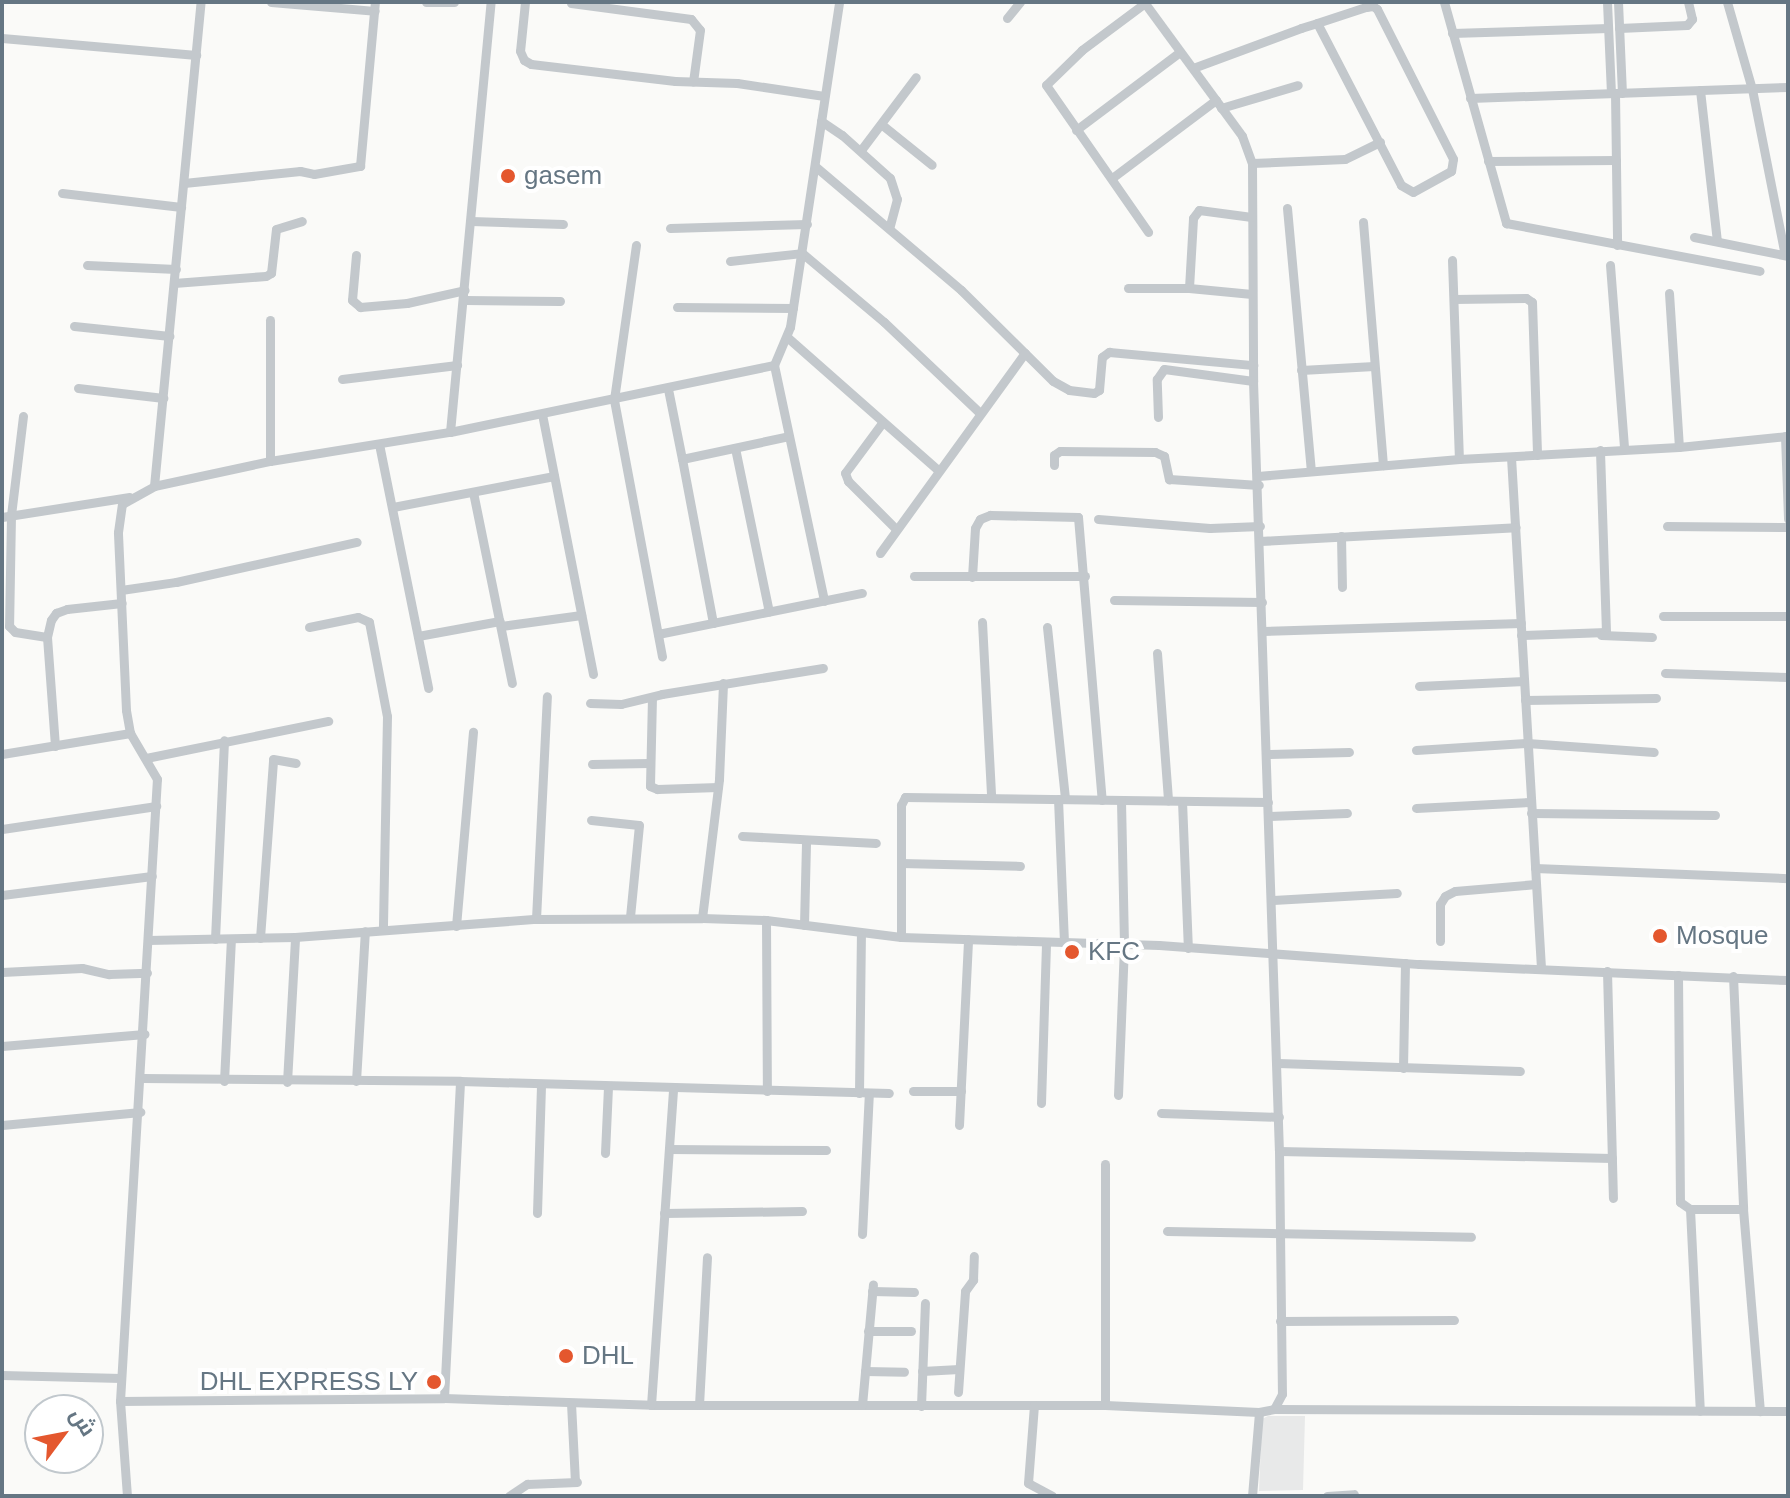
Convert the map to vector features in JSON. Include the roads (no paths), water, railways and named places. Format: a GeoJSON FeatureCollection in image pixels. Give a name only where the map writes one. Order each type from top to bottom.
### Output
{"type":"FeatureCollection","features":[{"type":"Feature","properties":{"kind":"street"},"geometry":{"type":"LineString","coordinates":[[154,486],[201,2]]}},
{"type":"Feature","properties":{"kind":"street"},"geometry":{"type":"LineString","coordinates":[[184,183],[288,172],[314,174],[360,166],[375,6],[271,2]]}},
{"type":"Feature","properties":{"kind":"street"},"geometry":{"type":"LineString","coordinates":[[426,2],[454,2]]}},
{"type":"Feature","properties":{"kind":"street"},"geometry":{"type":"LineString","coordinates":[[450,432],[491,2]]}},
{"type":"Feature","properties":{"kind":"street"},"geometry":{"type":"LineString","coordinates":[[525,2],[520,51],[524,60],[531,64],[693,82],[737,83],[824,96]]}},
{"type":"Feature","properties":{"kind":"street"},"geometry":{"type":"LineString","coordinates":[[824,601],[774,365],[787,337],[793,308],[839,2]]}},
{"type":"Feature","properties":{"kind":"street"},"geometry":{"type":"LineString","coordinates":[[1007,18],[1020,2]]}},
{"type":"Feature","properties":{"kind":"street"},"geometry":{"type":"LineString","coordinates":[[1148,232],[1047,88],[1047,80],[1145,2],[1242,136],[1252,163],[1253,381],[1279,1117],[1282,1394],[1274,1409]]}},
{"type":"Feature","properties":{"kind":"street"},"geometry":{"type":"LineString","coordinates":[[1444,2],[1506,223],[1759,271]]}},
{"type":"Feature","properties":{"kind":"street"},"geometry":{"type":"LineString","coordinates":[[1607,2],[1616,93]]}},
{"type":"Feature","properties":{"kind":"street"},"geometry":{"type":"LineString","coordinates":[[1617,245],[1618,2]]}},
{"type":"Feature","properties":{"kind":"street"},"geometry":{"type":"LineString","coordinates":[[1619,28],[1687,25],[1692,19],[1688,2]]}},
{"type":"Feature","properties":{"kind":"street"},"geometry":{"type":"LineString","coordinates":[[1694,237],[1786,255],[1752,89],[1727,2]]}},
{"type":"Feature","properties":{"kind":"street"},"geometry":{"type":"LineString","coordinates":[[571,3],[691,19],[700,30],[693,82]]}},
{"type":"Feature","properties":{"kind":"street"},"geometry":{"type":"LineString","coordinates":[[1193,68],[1317,23],[1366,7],[1377,9],[1454,167],[1413,192],[1406,191],[1317,23]]}},
{"type":"Feature","properties":{"kind":"street"},"geometry":{"type":"LineString","coordinates":[[1452,33],[1608,28]]}},
{"type":"Feature","properties":{"kind":"street"},"geometry":{"type":"LineString","coordinates":[[2,38],[196,55]]}},
{"type":"Feature","properties":{"kind":"street"},"geometry":{"type":"LineString","coordinates":[[1076,130],[1180,52]]}},
{"type":"Feature","properties":{"kind":"street"},"geometry":{"type":"LineString","coordinates":[[861,150],[916,77]]}},
{"type":"Feature","properties":{"kind":"street"},"geometry":{"type":"LineString","coordinates":[[1112,178],[1218,104],[1298,85]]}},
{"type":"Feature","properties":{"kind":"street"},"geometry":{"type":"LineString","coordinates":[[1470,98],[1788,87]]}},
{"type":"Feature","properties":{"kind":"street"},"geometry":{"type":"LineString","coordinates":[[1700,90],[1717,241]]}},
{"type":"Feature","properties":{"kind":"street"},"geometry":{"type":"LineString","coordinates":[[821,121],[861,150],[894,184],[897,199],[889,228]]}},
{"type":"Feature","properties":{"kind":"street"},"geometry":{"type":"LineString","coordinates":[[881,124],[932,165]]}},
{"type":"Feature","properties":{"kind":"street"},"geometry":{"type":"LineString","coordinates":[[1252,163],[1345,159],[1380,142]]}},
{"type":"Feature","properties":{"kind":"street"},"geometry":{"type":"LineString","coordinates":[[1488,161],[1616,160]]}},
{"type":"Feature","properties":{"kind":"street"},"geometry":{"type":"LineString","coordinates":[[816,167],[961,290],[1053,381],[1069,390],[1094,393],[1101,384],[1102,357],[1109,352],[1253,365]]}},
{"type":"Feature","properties":{"kind":"street"},"geometry":{"type":"LineString","coordinates":[[62,193],[181,207]]}},
{"type":"Feature","properties":{"kind":"street"},"geometry":{"type":"LineString","coordinates":[[1287,208],[1311,471]]}},
{"type":"Feature","properties":{"kind":"street"},"geometry":{"type":"LineString","coordinates":[[1189,288],[1193,218],[1199,210],[1252,217]]}},
{"type":"Feature","properties":{"kind":"street"},"geometry":{"type":"LineString","coordinates":[[174,283],[266,276],[271,273],[276,229],[302,221]]}},
{"type":"Feature","properties":{"kind":"street"},"geometry":{"type":"LineString","coordinates":[[471,221],[563,224]]}},
{"type":"Feature","properties":{"kind":"street"},"geometry":{"type":"LineString","coordinates":[[1363,222],[1383,465]]}},
{"type":"Feature","properties":{"kind":"street"},"geometry":{"type":"LineString","coordinates":[[670,228],[807,224]]}},
{"type":"Feature","properties":{"kind":"street"},"geometry":{"type":"LineString","coordinates":[[636,245],[614,400],[662,657]]}},
{"type":"Feature","properties":{"kind":"street"},"geometry":{"type":"LineString","coordinates":[[730,261],[802,253],[884,322],[980,413]]}},
{"type":"Feature","properties":{"kind":"street"},"geometry":{"type":"LineString","coordinates":[[356,255],[352,300],[360,307],[465,295],[560,301]]}},
{"type":"Feature","properties":{"kind":"street"},"geometry":{"type":"LineString","coordinates":[[1452,260],[1459,459]]}},
{"type":"Feature","properties":{"kind":"street"},"geometry":{"type":"LineString","coordinates":[[87,265],[176,269]]}},
{"type":"Feature","properties":{"kind":"street"},"geometry":{"type":"LineString","coordinates":[[1610,265],[1624,448]]}},
{"type":"Feature","properties":{"kind":"street"},"geometry":{"type":"LineString","coordinates":[[1128,288],[1189,288],[1252,294]]}},
{"type":"Feature","properties":{"kind":"street"},"geometry":{"type":"LineString","coordinates":[[1669,293],[1679,447]]}},
{"type":"Feature","properties":{"kind":"street"},"geometry":{"type":"LineString","coordinates":[[1454,299],[1526,298],[1532,302],[1537,455]]}},
{"type":"Feature","properties":{"kind":"street"},"geometry":{"type":"LineString","coordinates":[[677,307],[793,308]]}},
{"type":"Feature","properties":{"kind":"street"},"geometry":{"type":"LineString","coordinates":[[270,320],[270,461]]}},
{"type":"Feature","properties":{"kind":"street"},"geometry":{"type":"LineString","coordinates":[[74,326],[169,336]]}},
{"type":"Feature","properties":{"kind":"street"},"geometry":{"type":"LineString","coordinates":[[787,337],[938,470]]}},
{"type":"Feature","properties":{"kind":"street"},"geometry":{"type":"LineString","coordinates":[[880,553],[1025,353]]}},
{"type":"Feature","properties":{"kind":"street"},"geometry":{"type":"LineString","coordinates":[[342,379],[457,365]]}},
{"type":"Feature","properties":{"kind":"street"},"geometry":{"type":"LineString","coordinates":[[7,516],[129,497],[154,486],[270,461],[450,432],[774,365]]}},
{"type":"Feature","properties":{"kind":"street"},"geometry":{"type":"LineString","coordinates":[[1301,370],[1374,366]]}},
{"type":"Feature","properties":{"kind":"street"},"geometry":{"type":"LineString","coordinates":[[1158,417],[1157,379],[1164,369],[1253,381]]}},
{"type":"Feature","properties":{"kind":"street"},"geometry":{"type":"LineString","coordinates":[[78,388],[163,398]]}},
{"type":"Feature","properties":{"kind":"street"},"geometry":{"type":"LineString","coordinates":[[668,389],[713,623]]}},
{"type":"Feature","properties":{"kind":"street"},"geometry":{"type":"LineString","coordinates":[[542,414],[593,674]]}},
{"type":"Feature","properties":{"kind":"street"},"geometry":{"type":"LineString","coordinates":[[23,416],[7,516],[9,626],[15,632],[47,637]]}},
{"type":"Feature","properties":{"kind":"street"},"geometry":{"type":"LineString","coordinates":[[882,423],[845,473],[848,481],[896,529]]}},
{"type":"Feature","properties":{"kind":"street"},"geometry":{"type":"LineString","coordinates":[[682,459],[789,436]]}},
{"type":"Feature","properties":{"kind":"street"},"geometry":{"type":"LineString","coordinates":[[1054,465],[1054,455],[1060,451],[1155,452],[1164,456],[1169,479],[1258,480],[1311,471],[1624,448],[1679,447],[1786,436],[1788,519]]}},
{"type":"Feature","properties":{"kind":"street"},"geometry":{"type":"LineString","coordinates":[[379,444],[428,688]]}},
{"type":"Feature","properties":{"kind":"street"},"geometry":{"type":"LineString","coordinates":[[735,448],[769,612]]}},
{"type":"Feature","properties":{"kind":"street"},"geometry":{"type":"LineString","coordinates":[[1600,450],[1609,626],[1601,635]]}},
{"type":"Feature","properties":{"kind":"street"},"geometry":{"type":"LineString","coordinates":[[1511,457],[1541,968]]}},
{"type":"Feature","properties":{"kind":"street"},"geometry":{"type":"LineString","coordinates":[[393,507],[554,476]]}},
{"type":"Feature","properties":{"kind":"street"},"geometry":{"type":"LineString","coordinates":[[473,492],[512,683]]}},
{"type":"Feature","properties":{"kind":"street"},"geometry":{"type":"LineString","coordinates":[[127,1496],[120,1401],[140,1112],[157,779],[130,733],[119,511],[129,497]]}},
{"type":"Feature","properties":{"kind":"street"},"geometry":{"type":"LineString","coordinates":[[972,577],[975,528],[980,519],[1004,515],[1078,517],[1102,800]]}},
{"type":"Feature","properties":{"kind":"street"},"geometry":{"type":"LineString","coordinates":[[1098,519],[1210,528],[1260,526]]}},
{"type":"Feature","properties":{"kind":"street"},"geometry":{"type":"LineString","coordinates":[[1667,526],[1788,527]]}},
{"type":"Feature","properties":{"kind":"street"},"geometry":{"type":"LineString","coordinates":[[1260,541],[1516,527]]}},
{"type":"Feature","properties":{"kind":"street"},"geometry":{"type":"LineString","coordinates":[[1341,536],[1342,587]]}},
{"type":"Feature","properties":{"kind":"street"},"geometry":{"type":"LineString","coordinates":[[121,590],[176,582],[357,542]]}},
{"type":"Feature","properties":{"kind":"street"},"geometry":{"type":"LineString","coordinates":[[914,576],[1085,576]]}},
{"type":"Feature","properties":{"kind":"street"},"geometry":{"type":"LineString","coordinates":[[658,634],[862,593]]}},
{"type":"Feature","properties":{"kind":"street"},"geometry":{"type":"LineString","coordinates":[[1114,600],[1262,602]]}},
{"type":"Feature","properties":{"kind":"street"},"geometry":{"type":"LineString","coordinates":[[55,746],[47,637],[56,613],[122,603]]}},
{"type":"Feature","properties":{"kind":"street"},"geometry":{"type":"LineString","coordinates":[[418,636],[500,623],[581,615]]}},
{"type":"Feature","properties":{"kind":"street"},"geometry":{"type":"LineString","coordinates":[[1663,616],[1788,616]]}},
{"type":"Feature","properties":{"kind":"street"},"geometry":{"type":"LineString","coordinates":[[309,627],[358,617],[369,622],[387,716],[383,930]]}},
{"type":"Feature","properties":{"kind":"street"},"geometry":{"type":"LineString","coordinates":[[982,622],[991,796]]}},
{"type":"Feature","properties":{"kind":"street"},"geometry":{"type":"LineString","coordinates":[[1263,631],[1521,623]]}},
{"type":"Feature","properties":{"kind":"street"},"geometry":{"type":"LineString","coordinates":[[1047,627],[1062,799],[1064,943]]}},
{"type":"Feature","properties":{"kind":"street"},"geometry":{"type":"LineString","coordinates":[[1521,635],[1652,637]]}},
{"type":"Feature","properties":{"kind":"street"},"geometry":{"type":"LineString","coordinates":[[1157,653],[1168,801]]}},
{"type":"Feature","properties":{"kind":"street"},"geometry":{"type":"LineString","coordinates":[[590,703],[621,704],[723,683],[823,668]]}},
{"type":"Feature","properties":{"kind":"street"},"geometry":{"type":"LineString","coordinates":[[1665,673],[1788,677]]}},
{"type":"Feature","properties":{"kind":"street"},"geometry":{"type":"LineString","coordinates":[[1419,686],[1524,681]]}},
{"type":"Feature","properties":{"kind":"street"},"geometry":{"type":"LineString","coordinates":[[702,918],[718,787],[723,683]]}},
{"type":"Feature","properties":{"kind":"street"},"geometry":{"type":"LineString","coordinates":[[536,919],[547,696]]}},
{"type":"Feature","properties":{"kind":"street"},"geometry":{"type":"LineString","coordinates":[[652,697],[650,786],[657,789],[718,787]]}},
{"type":"Feature","properties":{"kind":"street"},"geometry":{"type":"LineString","coordinates":[[1525,700],[1656,698]]}},
{"type":"Feature","properties":{"kind":"street"},"geometry":{"type":"LineString","coordinates":[[146,758],[328,721]]}},
{"type":"Feature","properties":{"kind":"street"},"geometry":{"type":"LineString","coordinates":[[456,926],[473,732]]}},
{"type":"Feature","properties":{"kind":"street"},"geometry":{"type":"LineString","coordinates":[[2,754],[130,733]]}},
{"type":"Feature","properties":{"kind":"street"},"geometry":{"type":"LineString","coordinates":[[215,939],[224,740]]}},
{"type":"Feature","properties":{"kind":"street"},"geometry":{"type":"LineString","coordinates":[[1416,750],[1527,743],[1654,752]]}},
{"type":"Feature","properties":{"kind":"street"},"geometry":{"type":"LineString","coordinates":[[1267,754],[1349,752]]}},
{"type":"Feature","properties":{"kind":"street"},"geometry":{"type":"LineString","coordinates":[[260,938],[273,759],[296,763]]}},
{"type":"Feature","properties":{"kind":"street"},"geometry":{"type":"LineString","coordinates":[[592,764],[649,763]]}},
{"type":"Feature","properties":{"kind":"street"},"geometry":{"type":"LineString","coordinates":[[901,937],[901,805],[905,797],[1268,802]]}},
{"type":"Feature","properties":{"kind":"street"},"geometry":{"type":"LineString","coordinates":[[1118,1095],[1124,944],[1121,800]]}},
{"type":"Feature","properties":{"kind":"street"},"geometry":{"type":"LineString","coordinates":[[1182,801],[1188,948]]}},
{"type":"Feature","properties":{"kind":"street"},"geometry":{"type":"LineString","coordinates":[[2,829],[156,806]]}},
{"type":"Feature","properties":{"kind":"street"},"geometry":{"type":"LineString","coordinates":[[1416,808],[1530,808],[1715,815]]}},
{"type":"Feature","properties":{"kind":"street"},"geometry":{"type":"LineString","coordinates":[[1269,816],[1347,813]]}},
{"type":"Feature","properties":{"kind":"street"},"geometry":{"type":"LineString","coordinates":[[591,820],[639,825],[630,916]]}},
{"type":"Feature","properties":{"kind":"street"},"geometry":{"type":"LineString","coordinates":[[742,836],[876,843]]}},
{"type":"Feature","properties":{"kind":"street"},"geometry":{"type":"LineString","coordinates":[[804,925],[806,841]]}},
{"type":"Feature","properties":{"kind":"street"},"geometry":{"type":"LineString","coordinates":[[901,863],[1020,866]]}},
{"type":"Feature","properties":{"kind":"street"},"geometry":{"type":"LineString","coordinates":[[1535,868],[1788,878]]}},
{"type":"Feature","properties":{"kind":"street"},"geometry":{"type":"LineString","coordinates":[[2,895],[152,876]]}},
{"type":"Feature","properties":{"kind":"street"},"geometry":{"type":"LineString","coordinates":[[1440,941],[1440,904],[1445,896],[1455,891],[1536,884]]}},
{"type":"Feature","properties":{"kind":"street"},"geometry":{"type":"LineString","coordinates":[[1273,900],[1397,893]]}},
{"type":"Feature","properties":{"kind":"street"},"geometry":{"type":"LineString","coordinates":[[148,940],[295,937],[536,919],[630,916],[766,920],[901,937],[1124,944],[1405,963],[1788,980]]}},
{"type":"Feature","properties":{"kind":"street"},"geometry":{"type":"LineString","coordinates":[[766,920],[767,1091]]}},
{"type":"Feature","properties":{"kind":"street"},"geometry":{"type":"LineString","coordinates":[[356,1081],[365,931]]}},
{"type":"Feature","properties":{"kind":"street"},"geometry":{"type":"LineString","coordinates":[[861,933],[864,1093],[862,1234]]}},
{"type":"Feature","properties":{"kind":"street"},"geometry":{"type":"LineString","coordinates":[[287,1082],[295,937]]}},
{"type":"Feature","properties":{"kind":"street"},"geometry":{"type":"LineString","coordinates":[[224,1081],[231,939]]}},
{"type":"Feature","properties":{"kind":"street"},"geometry":{"type":"LineString","coordinates":[[959,1125],[968,939]]}},
{"type":"Feature","properties":{"kind":"street"},"geometry":{"type":"LineString","coordinates":[[1041,1103],[1046,942]]}},
{"type":"Feature","properties":{"kind":"street"},"geometry":{"type":"LineString","coordinates":[[1403,1068],[1405,963]]}},
{"type":"Feature","properties":{"kind":"street"},"geometry":{"type":"LineString","coordinates":[[2,972],[82,968],[109,974],[147,973]]}},
{"type":"Feature","properties":{"kind":"street"},"geometry":{"type":"LineString","coordinates":[[1607,971],[1613,1198]]}},
{"type":"Feature","properties":{"kind":"street"},"geometry":{"type":"LineString","coordinates":[[1678,975],[1680,1202],[1690,1209],[1743,1209]]}},
{"type":"Feature","properties":{"kind":"street"},"geometry":{"type":"LineString","coordinates":[[1733,976],[1743,1209],[1760,1411]]}},
{"type":"Feature","properties":{"kind":"street"},"geometry":{"type":"LineString","coordinates":[[2,1046],[144,1034]]}},
{"type":"Feature","properties":{"kind":"street"},"geometry":{"type":"LineString","coordinates":[[1278,1063],[1520,1071]]}},
{"type":"Feature","properties":{"kind":"street"},"geometry":{"type":"LineString","coordinates":[[142,1078],[287,1082],[460,1081],[889,1093]]}},
{"type":"Feature","properties":{"kind":"street"},"geometry":{"type":"LineString","coordinates":[[444,1398],[460,1081]]}},
{"type":"Feature","properties":{"kind":"street"},"geometry":{"type":"LineString","coordinates":[[537,1213],[541,1084]]}},
{"type":"Feature","properties":{"kind":"street"},"geometry":{"type":"LineString","coordinates":[[605,1153],[608,1086]]}},
{"type":"Feature","properties":{"kind":"street"},"geometry":{"type":"LineString","coordinates":[[651,1405],[673,1088]]}},
{"type":"Feature","properties":{"kind":"street"},"geometry":{"type":"LineString","coordinates":[[913,1091],[961,1091]]}},
{"type":"Feature","properties":{"kind":"street"},"geometry":{"type":"LineString","coordinates":[[2,1125],[140,1112]]}},
{"type":"Feature","properties":{"kind":"street"},"geometry":{"type":"LineString","coordinates":[[1161,1113],[1279,1117]]}},
{"type":"Feature","properties":{"kind":"street"},"geometry":{"type":"LineString","coordinates":[[669,1149],[826,1150]]}},
{"type":"Feature","properties":{"kind":"street"},"geometry":{"type":"LineString","coordinates":[[1279,1151],[1612,1158]]}},
{"type":"Feature","properties":{"kind":"street"},"geometry":{"type":"LineString","coordinates":[[1105,1164],[1105,1405]]}},
{"type":"Feature","properties":{"kind":"street"},"geometry":{"type":"LineString","coordinates":[[1690,1209],[1700,1411]]}},
{"type":"Feature","properties":{"kind":"street"},"geometry":{"type":"LineString","coordinates":[[664,1213],[802,1211]]}},
{"type":"Feature","properties":{"kind":"street"},"geometry":{"type":"LineString","coordinates":[[1167,1231],[1471,1237]]}},
{"type":"Feature","properties":{"kind":"street"},"geometry":{"type":"LineString","coordinates":[[958,1392],[965,1291],[973,1280],[974,1256]]}},
{"type":"Feature","properties":{"kind":"street"},"geometry":{"type":"LineString","coordinates":[[699,1405],[707,1257]]}},
{"type":"Feature","properties":{"kind":"street"},"geometry":{"type":"LineString","coordinates":[[862,1405],[872,1288],[914,1292]]}},
{"type":"Feature","properties":{"kind":"street"},"geometry":{"type":"LineString","coordinates":[[921,1406],[925,1303]]}},
{"type":"Feature","properties":{"kind":"street"},"geometry":{"type":"LineString","coordinates":[[1280,1321],[1454,1320]]}},
{"type":"Feature","properties":{"kind":"street"},"geometry":{"type":"LineString","coordinates":[[868,1331],[911,1331]]}},
{"type":"Feature","properties":{"kind":"street"},"geometry":{"type":"LineString","coordinates":[[922,1371],[959,1369]]}},
{"type":"Feature","properties":{"kind":"street"},"geometry":{"type":"LineString","coordinates":[[865,1371],[904,1372]]}},
{"type":"Feature","properties":{"kind":"street"},"geometry":{"type":"LineString","coordinates":[[2,1375],[121,1378]]}},
{"type":"Feature","properties":{"kind":"street"},"geometry":{"type":"LineString","coordinates":[[120,1401],[444,1398],[651,1405],[1105,1405],[1259,1412],[1274,1409],[1788,1411]]}},
{"type":"Feature","properties":{"kind":"street"},"geometry":{"type":"LineString","coordinates":[[509,1496],[527,1484],[576,1482],[571,1403]]}},
{"type":"Feature","properties":{"kind":"street"},"geometry":{"type":"LineString","coordinates":[[1034,1405],[1028,1483],[1032,1488],[1047,1491],[1052,1496]]}},
{"type":"Feature","properties":{"kind":"street"},"geometry":{"type":"LineString","coordinates":[[1252,1496],[1259,1412]]}},
{"type":"Feature","properties":{"kind":"street"},"geometry":{"type":"LineString","coordinates":[[1327,1496],[1354,1494]]}},
{"type":"Feature","properties":{"kind":"place","name":"gasem"},"geometry":{"type":"Point","coordinates":[508,176]}},
{"type":"Feature","properties":{"kind":"place","name":"Mosque"},"geometry":{"type":"Point","coordinates":[1660,936]}},
{"type":"Feature","properties":{"kind":"place","name":"KFC"},"geometry":{"type":"Point","coordinates":[1072,952]}},
{"type":"Feature","properties":{"kind":"place","name":"DHL"},"geometry":{"type":"Point","coordinates":[566,1356]}},
{"type":"Feature","properties":{"kind":"place","name":"DHL EXPRESS LY"},"geometry":{"type":"Point","coordinates":[434,1382]}}]}
